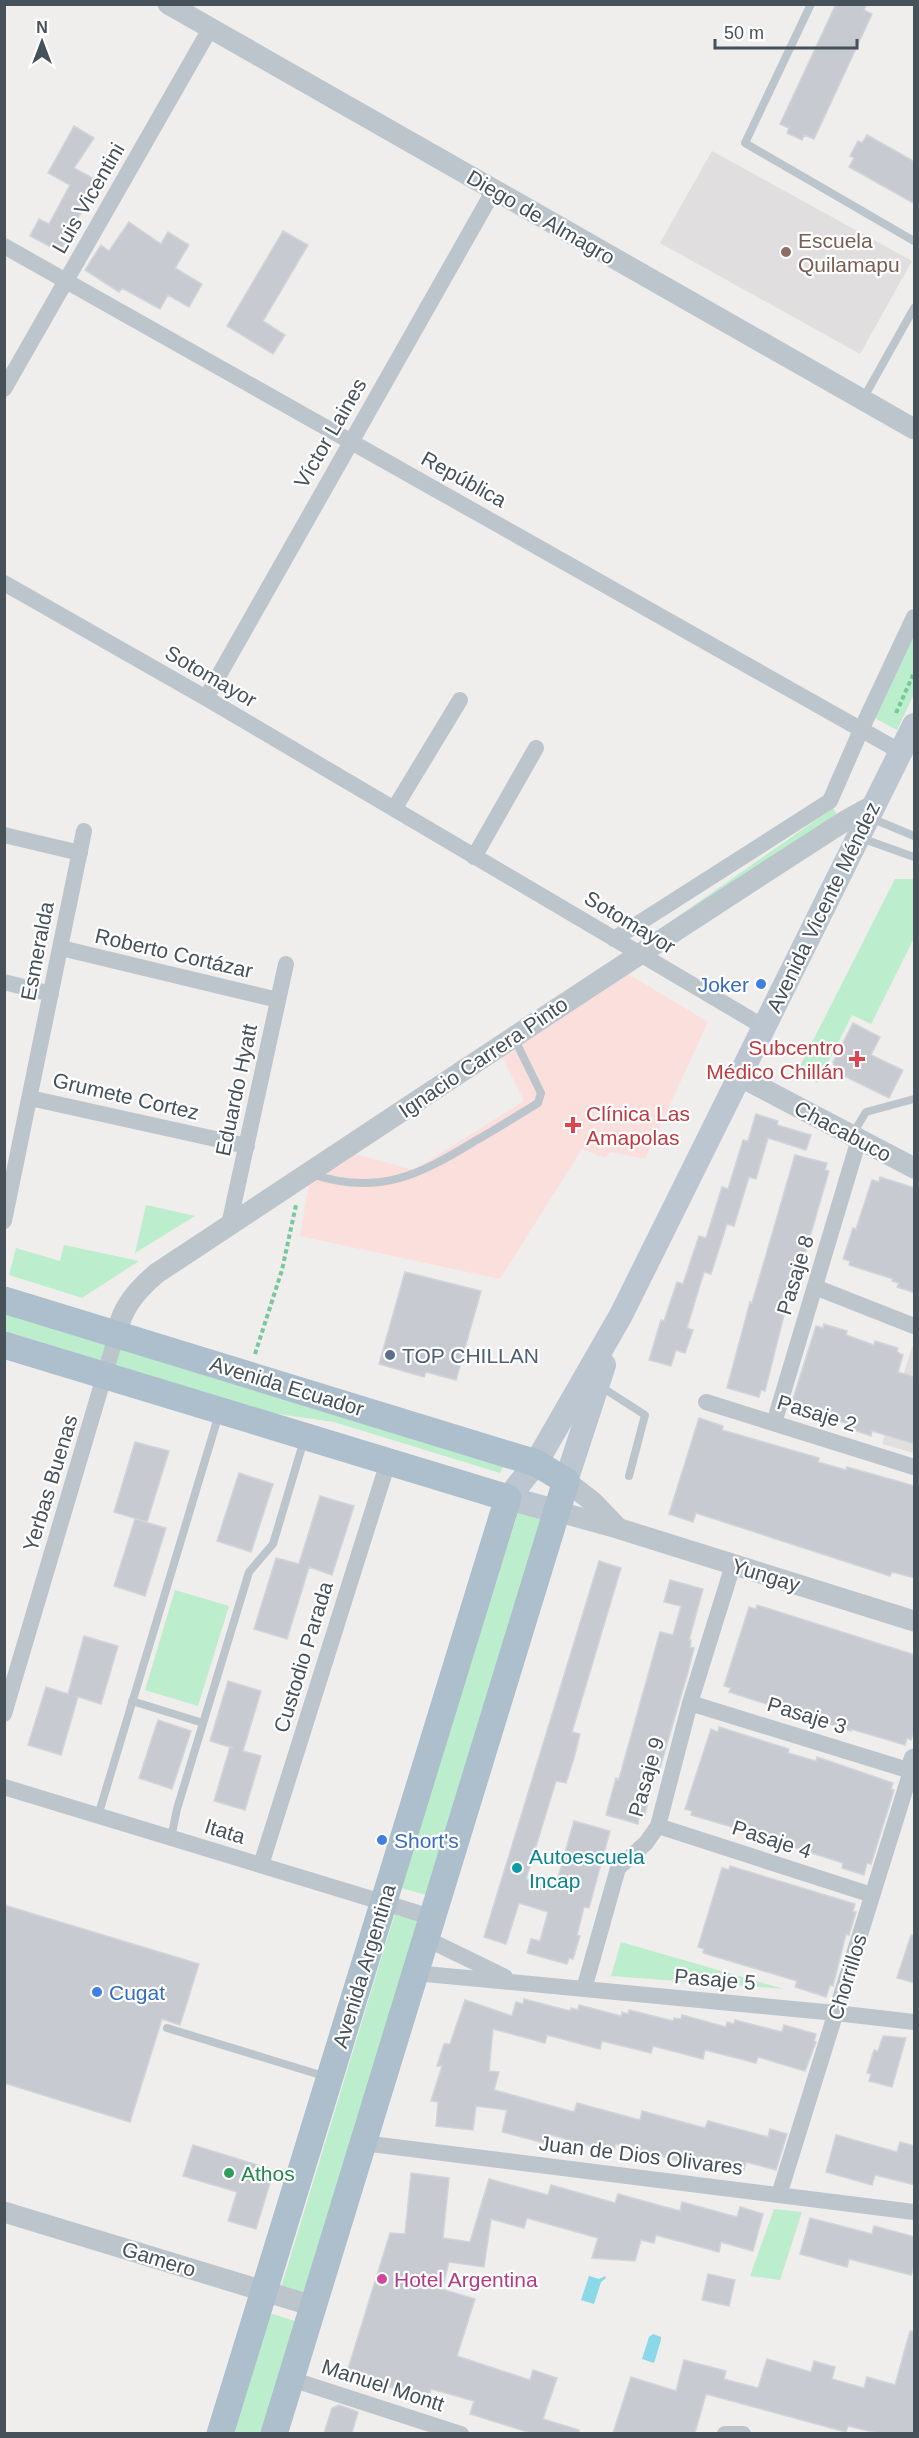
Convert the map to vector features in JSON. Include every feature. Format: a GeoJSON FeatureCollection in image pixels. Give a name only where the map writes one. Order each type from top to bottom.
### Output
{"type":"FeatureCollection","features":[{"type":"Feature","properties":{"kind":"main road","name":"Avenida Vicente Méndez"},"geometry":{"type":"LineString","coordinates":[[508,1498],[536,1463],[621,1315],[915,725]]}},
{"type":"Feature","properties":{"kind":"main road","name":"Avenida Ecuador"},"geometry":{"type":"LineString","coordinates":[[4,1300],[536,1463],[566,1481]]}},
{"type":"Feature","properties":{"kind":"main road","name":"Avenida Vicente Méndez"},"geometry":{"type":"LineString","coordinates":[[556,1510],[621,1315]]}},
{"type":"Feature","properties":{"kind":"main road","name":"Avenida Ecuador"},"geometry":{"type":"LineString","coordinates":[[4,1345],[508,1498],[556,1510]]}},
{"type":"Feature","properties":{"kind":"main road","name":"Avenida Argentina"},"geometry":{"type":"LineString","coordinates":[[220,2433],[508,1498]]}},
{"type":"Feature","properties":{"kind":"main road"},"geometry":{"type":"LineString","coordinates":[[274,2433],[556,1510]]}},
{"type":"Feature","properties":{"kind":"street","name":"Diego de Almagro"},"geometry":{"type":"LineString","coordinates":[[168,4],[915,429]]}},
{"type":"Feature","properties":{"kind":"street","name":"Luis Vicentini"},"geometry":{"type":"LineString","coordinates":[[4,389],[210,29]]}},
{"type":"Feature","properties":{"kind":"street","name":"Víctor Laines"},"geometry":{"type":"LineString","coordinates":[[206,698],[494,190]]}},
{"type":"Feature","properties":{"kind":"street","name":"República"},"geometry":{"type":"LineString","coordinates":[[4,246],[901,752]]}},
{"type":"Feature","properties":{"kind":"street","name":"Sotomayor"},"geometry":{"type":"LineString","coordinates":[[4,583],[206,698],[764,1027]]}},
{"type":"Feature","properties":{"kind":"street"},"geometry":{"type":"LineString","coordinates":[[614,939],[830,801],[915,617]]}},
{"type":"Feature","properties":{"kind":"street"},"geometry":{"type":"LineString","coordinates":[[394,809],[460,700]]}},
{"type":"Feature","properties":{"kind":"street"},"geometry":{"type":"LineString","coordinates":[[474,857],[536,748]]}},
{"type":"Feature","properties":{"kind":"street","name":"Ignacio Carrera Pinto"},"geometry":{"type":"LineString","coordinates":[[117,1333],[120,1317],[135,1294],[157,1273],[514,1038],[638,953],[845,821],[867,820]]}},
{"type":"Feature","properties":{"kind":"street","name":"Esmeralda"},"geometry":{"type":"LineString","coordinates":[[4,1221],[84,831]]}},
{"type":"Feature","properties":{"kind":"street"},"geometry":{"type":"LineString","coordinates":[[4,836],[80,853]]}},
{"type":"Feature","properties":{"kind":"street","name":"Roberto Cortázar"},"geometry":{"type":"LineString","coordinates":[[61,948],[278,1000]]}},
{"type":"Feature","properties":{"kind":"street","name":"Eduardo Hyatt"},"geometry":{"type":"LineString","coordinates":[[229,1225],[286,964]]}},
{"type":"Feature","properties":{"kind":"street"},"geometry":{"type":"LineString","coordinates":[[4,982],[51,994]]}},
{"type":"Feature","properties":{"kind":"street","name":"Chacabuco"},"geometry":{"type":"LineString","coordinates":[[739,1076],[915,1168]]}},
{"type":"Feature","properties":{"kind":"street","name":"Grumete Cortez"},"geometry":{"type":"LineString","coordinates":[[30,1098],[247,1146]]}},
{"type":"Feature","properties":{"kind":"street","name":"Pasaje 8"},"geometry":{"type":"LineString","coordinates":[[774,1423],[856,1138]]}},
{"type":"Feature","properties":{"kind":"street"},"geometry":{"type":"LineString","coordinates":[[814,1287],[915,1326]]}},
{"type":"Feature","properties":{"kind":"street","name":"Yerbas Buenas"},"geometry":{"type":"LineString","coordinates":[[4,1714],[117,1333]]}},
{"type":"Feature","properties":{"kind":"street","name":"Pasaje 2"},"geometry":{"type":"LineString","coordinates":[[706,1402],[915,1467]]}},
{"type":"Feature","properties":{"kind":"street","name":"Custodio Parada"},"geometry":{"type":"LineString","coordinates":[[261,1865],[388,1462]]}},
{"type":"Feature","properties":{"kind":"street"},"geometry":{"type":"LineString","coordinates":[[566,1481],[593,1502],[617,1528]]}},
{"type":"Feature","properties":{"kind":"street","name":"Yungay"},"geometry":{"type":"LineString","coordinates":[[556,1510],[915,1621]]}},
{"type":"Feature","properties":{"kind":"street","name":"Pasaje 9"},"geometry":{"type":"LineString","coordinates":[[584,1989],[618,1868],[646,1843],[658,1826],[690,1703],[733,1564]]}},
{"type":"Feature","properties":{"kind":"street","name":"Pasaje 3"},"geometry":{"type":"LineString","coordinates":[[690,1703],[913,1767]]}},
{"type":"Feature","properties":{"kind":"street","name":"Chorrillos"},"geometry":{"type":"LineString","coordinates":[[779,2195],[913,1767]]}},
{"type":"Feature","properties":{"kind":"street","name":"Itata"},"geometry":{"type":"LineString","coordinates":[[4,1787],[383,1902],[428,1928]]}},
{"type":"Feature","properties":{"kind":"street","name":"Pasaje 4"},"geometry":{"type":"LineString","coordinates":[[658,1826],[872,1895]]}},
{"type":"Feature","properties":{"kind":"street","name":"Pasaje 5"},"geometry":{"type":"LineString","coordinates":[[428,1928],[511,1981]]}},
{"type":"Feature","properties":{"kind":"street","name":"Pasaje 5"},"geometry":{"type":"LineString","coordinates":[[415,1973],[915,2022]]}},
{"type":"Feature","properties":{"kind":"street","name":"Juan de Dios Olivares"},"geometry":{"type":"LineString","coordinates":[[363,2143],[915,2212]]}},
{"type":"Feature","properties":{"kind":"street","name":"Gamero"},"geometry":{"type":"LineString","coordinates":[[4,2212],[313,2306]]}},
{"type":"Feature","properties":{"kind":"street","name":"Manuel Montt"},"geometry":{"type":"LineString","coordinates":[[291,2379],[461,2433]]}},
{"type":"Feature","properties":{"kind":"street"},"geometry":{"type":"LineString","coordinates":[[725,2433],[742,2433]]}},
{"type":"Feature","properties":{"kind":"lane"},"geometry":{"type":"LineString","coordinates":[[811,4],[745,143],[915,241]]}},
{"type":"Feature","properties":{"kind":"lane"},"geometry":{"type":"LineString","coordinates":[[863,400],[915,308]]}},
{"type":"Feature","properties":{"kind":"lane"},"geometry":{"type":"LineString","coordinates":[[867,820],[915,836]]}},
{"type":"Feature","properties":{"kind":"lane"},"geometry":{"type":"LineString","coordinates":[[867,820],[915,857]]}},
{"type":"Feature","properties":{"kind":"lane"},"geometry":{"type":"LineString","coordinates":[[305,1175],[349,1183],[405,1178],[430,1168],[538,1103],[541,1093],[514,1038]]}},
{"type":"Feature","properties":{"kind":"lane"},"geometry":{"type":"LineString","coordinates":[[856,1138],[866,1112],[914,1099]]}},
{"type":"Feature","properties":{"kind":"lane"},"geometry":{"type":"LineString","coordinates":[[598,1384],[645,1415],[629,1476]]}},
{"type":"Feature","properties":{"kind":"lane"},"geometry":{"type":"LineString","coordinates":[[98,1816],[220,1410]]}},
{"type":"Feature","properties":{"kind":"lane"},"geometry":{"type":"LineString","coordinates":[[171,1838],[249,1572],[273,1544],[305,1437]]}},
{"type":"Feature","properties":{"kind":"lane"},"geometry":{"type":"LineString","coordinates":[[132,1701],[203,1723]]}},
{"type":"Feature","properties":{"kind":"lane"},"geometry":{"type":"LineString","coordinates":[[167,2028],[329,2078]]}},
{"type":"Feature","properties":{"kind":"path"},"geometry":{"type":"LineString","coordinates":[[248,1375],[282,1270],[305,1175]]}},
{"type":"Feature","properties":{"kind":"shaded area","name":"Escuela Quilamapu"},"geometry":{"type":"Polygon","coordinates":[[[712,151],[912,261],[860,354],[660,243],[712,151]]]}},
{"type":"Feature","properties":{"kind":"shaded area","name":"Clínica Las Amapolas"},"geometry":{"type":"Polygon","coordinates":[[[628,974],[708,1022],[645,1159],[610,1152],[605,1158],[582,1149],[500,1279],[300,1236],[309,1183],[351,1153],[414,1170],[524,1101],[501,1055],[628,974]]]}},
{"type":"Feature","properties":{"kind":"shaded area"},"geometry":{"type":"Polygon","coordinates":[[[912,1347],[914,1347],[914,1453],[882,1444],[912,1347]]]}},
{"type":"Feature","properties":{"kind":"green space"},"geometry":{"type":"Polygon","coordinates":[[[914,632],[914,694],[897,730],[873,717],[914,632]]]}},
{"type":"Feature","properties":{"kind":"green space"},"geometry":{"type":"Polygon","coordinates":[[[833,808],[838,816],[653,934],[833,808]]]}},
{"type":"Feature","properties":{"kind":"green space"},"geometry":{"type":"Polygon","coordinates":[[[895,879],[914,879],[914,938],[871,1024],[852,1015],[818,1083],[797,1072],[895,879]]]}},
{"type":"Feature","properties":{"kind":"green space"},"geometry":{"type":"Polygon","coordinates":[[[146,1205],[195,1216],[135,1253],[146,1205]]]}},
{"type":"Feature","properties":{"kind":"green space"},"geometry":{"type":"Polygon","coordinates":[[[64,1245],[139,1261],[82,1298],[9,1275],[16,1248],[60,1261],[64,1245]]]}},
{"type":"Feature","properties":{"kind":"green space"},"geometry":{"type":"Polygon","coordinates":[[[4,1309],[506,1462],[500,1473],[334,1422],[271,1413],[5,1331],[4,1309]]]}},
{"type":"Feature","properties":{"kind":"green space"},"geometry":{"type":"Polygon","coordinates":[[[518,1512],[544,1519],[430,1896],[401,1888],[518,1512]]]}},
{"type":"Feature","properties":{"kind":"green space"},"geometry":{"type":"Polygon","coordinates":[[[175,1590],[229,1606],[198,1706],[145,1690],[175,1590]]]}},
{"type":"Feature","properties":{"kind":"green space"},"geometry":{"type":"Polygon","coordinates":[[[396,1910],[424,1921],[306,2300],[280,2291],[396,1910]]]}},
{"type":"Feature","properties":{"kind":"green space"},"geometry":{"type":"Polygon","coordinates":[[[621,1942],[784,1989],[611,1976],[621,1942]]]}},
{"type":"Feature","properties":{"kind":"green space"},"geometry":{"type":"Polygon","coordinates":[[[774,2209],[802,2212],[780,2280],[750,2276],[774,2209]]]}},
{"type":"Feature","properties":{"kind":"green space"},"geometry":{"type":"Polygon","coordinates":[[[266,2312],[298,2322],[264,2433],[228,2434],[266,2312]]]}},
{"type":"Feature","properties":{"kind":"water"},"geometry":{"type":"Polygon","coordinates":[[[589,2276],[599,2279],[605,2276],[606,2278],[601,2282],[594,2304],[581,2300],[589,2276]]]}},
{"type":"Feature","properties":{"kind":"water"},"geometry":{"type":"Polygon","coordinates":[[[653,2334],[661,2337],[654,2363],[642,2359],[649,2337],[653,2334]]]}},
{"type":"Feature","properties":{"kind":"building"},"geometry":{"type":"Polygon","coordinates":[[[836,4],[867,4],[864,10],[872,14],[814,139],[804,135],[802,140],[787,133],[789,128],[780,124],[836,4]]]}},
{"type":"Feature","properties":{"kind":"building"},"geometry":{"type":"Polygon","coordinates":[[[74,126],[94,138],[74,168],[98,181],[60,252],[30,236],[39,219],[49,224],[70,185],[48,173],[74,126]]]}},
{"type":"Feature","properties":{"kind":"building"},"geometry":{"type":"Polygon","coordinates":[[[867,135],[915,162],[915,204],[849,167],[854,158],[850,156],[858,141],[862,143],[867,135]]]}},
{"type":"Feature","properties":{"kind":"building"},"geometry":{"type":"Polygon","coordinates":[[[129,222],[161,244],[168,232],[189,245],[175,268],[202,284],[189,307],[168,295],[160,309],[122,288],[119,292],[85,270],[101,245],[109,251],[129,222]]]}},
{"type":"Feature","properties":{"kind":"building"},"geometry":{"type":"Polygon","coordinates":[[[283,231],[308,245],[263,321],[285,335],[273,354],[227,326],[283,231]]]}},
{"type":"Feature","properties":{"kind":"building","name":"Subcentro Médico Chillán"},"geometry":{"type":"Polygon","coordinates":[[[853,1023],[880,1037],[871,1055],[903,1070],[889,1098],[836,1072],[833,1062],[853,1023]]]}},
{"type":"Feature","properties":{"kind":"building"},"geometry":{"type":"Polygon","coordinates":[[[756,1114],[778,1121],[777,1125],[811,1135],[806,1150],[768,1138],[756,1179],[749,1177],[734,1226],[727,1224],[711,1274],[704,1272],[687,1328],[693,1330],[685,1353],[676,1350],[671,1366],[649,1360],[661,1320],[664,1321],[677,1282],[683,1284],[699,1236],[706,1238],[722,1187],[728,1189],[743,1140],[748,1141],[756,1114]]]}},
{"type":"Feature","properties":{"kind":"building"},"geometry":{"type":"Polygon","coordinates":[[[795,1155],[827,1163],[825,1170],[829,1171],[794,1292],[790,1291],[765,1391],[761,1390],[759,1397],[727,1388],[750,1302],[752,1303],[795,1155]]]}},
{"type":"Feature","properties":{"kind":"building"},"geometry":{"type":"Polygon","coordinates":[[[880,1177],[915,1188],[915,1293],[897,1287],[899,1283],[892,1281],[893,1279],[849,1265],[850,1261],[843,1259],[853,1228],[856,1229],[872,1180],[879,1182],[880,1177]]]}},
{"type":"Feature","properties":{"kind":"building"},"geometry":{"type":"Polygon","coordinates":[[[405,1272],[481,1291],[456,1380],[426,1372],[424,1377],[379,1364],[405,1272]]]}},
{"type":"Feature","properties":{"kind":"building"},"geometry":{"type":"Polygon","coordinates":[[[824,1324],[847,1331],[846,1335],[874,1345],[875,1341],[898,1348],[897,1352],[903,1355],[898,1372],[915,1377],[915,1444],[872,1431],[871,1436],[848,1428],[849,1424],[797,1412],[798,1408],[791,1405],[816,1326],[823,1328],[824,1324]]]}},
{"type":"Feature","properties":{"kind":"building"},"geometry":{"type":"Polygon","coordinates":[[[699,1418],[723,1426],[722,1430],[819,1458],[818,1462],[846,1470],[847,1467],[915,1486],[915,1578],[892,1572],[890,1576],[696,1513],[693,1522],[669,1514],[699,1418]]]}},
{"type":"Feature","properties":{"kind":"building"},"geometry":{"type":"Polygon","coordinates":[[[135,1442],[169,1451],[147,1522],[114,1512],[135,1442]]]}},
{"type":"Feature","properties":{"kind":"building"},"geometry":{"type":"Polygon","coordinates":[[[239,1473],[273,1484],[251,1552],[217,1541],[239,1473]]]}},
{"type":"Feature","properties":{"kind":"building"},"geometry":{"type":"Polygon","coordinates":[[[320,1496],[354,1506],[332,1575],[309,1567],[287,1639],[254,1629],[276,1558],[299,1564],[320,1496]]]}},
{"type":"Feature","properties":{"kind":"building"},"geometry":{"type":"Polygon","coordinates":[[[135,1519],[166,1528],[145,1596],[114,1586],[135,1519]]]}},
{"type":"Feature","properties":{"kind":"building"},"geometry":{"type":"Polygon","coordinates":[[[599,1561],[621,1568],[572,1732],[580,1734],[574,1758],[566,1783],[556,1781],[526,1879],[555,1888],[574,1821],[610,1831],[589,1908],[584,1907],[577,1935],[580,1936],[573,1959],[569,1958],[567,1964],[527,1953],[531,1939],[540,1941],[548,1912],[519,1903],[506,1944],[484,1937],[599,1561]]]}},
{"type":"Feature","properties":{"kind":"building"},"geometry":{"type":"Polygon","coordinates":[[[670,1580],[703,1589],[689,1640],[691,1640],[690,1647],[694,1648],[688,1672],[660,1768],[657,1767],[644,1818],[639,1817],[638,1824],[606,1815],[616,1778],[619,1779],[660,1632],[673,1635],[681,1606],[664,1602],[670,1580]]]}},
{"type":"Feature","properties":{"kind":"building"},"geometry":{"type":"Polygon","coordinates":[[[757,1605],[915,1655],[915,1730],[911,1740],[907,1738],[905,1745],[851,1729],[851,1731],[729,1692],[731,1688],[724,1686],[749,1607],[756,1609],[757,1605]]]}},
{"type":"Feature","properties":{"kind":"building"},"geometry":{"type":"Polygon","coordinates":[[[84,1636],[118,1646],[101,1704],[75,1696],[78,1697],[61,1755],[28,1745],[46,1687],[68,1694],[84,1636]]]}},
{"type":"Feature","properties":{"kind":"building"},"geometry":{"type":"Polygon","coordinates":[[[228,1681],[261,1691],[243,1751],[261,1756],[245,1810],[214,1801],[230,1747],[210,1741],[228,1681]]]}},
{"type":"Feature","properties":{"kind":"building"},"geometry":{"type":"Polygon","coordinates":[[[158,1720],[191,1731],[172,1789],[139,1778],[158,1720]]]}},
{"type":"Feature","properties":{"kind":"building"},"geometry":{"type":"Polygon","coordinates":[[[719,1727],[789,1749],[788,1753],[816,1761],[817,1757],[893,1783],[891,1789],[894,1790],[871,1864],[867,1863],[864,1875],[842,1868],[843,1863],[790,1846],[791,1842],[691,1815],[692,1811],[685,1809],[711,1729],[718,1732],[719,1727]]]}},
{"type":"Feature","properties":{"kind":"building"},"geometry":{"type":"Polygon","coordinates":[[[730,1866],[855,1904],[853,1911],[856,1912],[849,1935],[846,1934],[833,1986],[830,1985],[826,1997],[795,1987],[797,1981],[703,1953],[704,1949],[698,1947],[722,1868],[729,1870],[730,1866]]]}},
{"type":"Feature","properties":{"kind":"building","name":"Cugat"},"geometry":{"type":"Polygon","coordinates":[[[4,1905],[199,1964],[180,2025],[162,2019],[130,2122],[4,2083],[4,1905]]]}},
{"type":"Feature","properties":{"kind":"building"},"geometry":{"type":"Polygon","coordinates":[[[911,1935],[915,1935],[915,1983],[897,1978],[911,1935]]]}},
{"type":"Feature","properties":{"kind":"building"},"geometry":{"type":"Polygon","coordinates":[[[524,1999],[570,2011],[571,2008],[578,2010],[579,2005],[621,2016],[622,2012],[628,2014],[629,2010],[673,2021],[674,2018],[681,2019],[682,2015],[726,2027],[727,2022],[734,2024],[735,2020],[782,2032],[784,2025],[816,2034],[814,2041],[816,2042],[805,2071],[758,2057],[756,2063],[705,2050],[703,2059],[653,2046],[651,2053],[602,2041],[600,2049],[547,2035],[545,2043],[493,2029],[489,2071],[499,2072],[494,2090],[574,2112],[577,2103],[640,2120],[642,2111],[705,2128],[708,2121],[768,2137],[770,2129],[787,2134],[776,2170],[746,2162],[744,2170],[681,2153],[679,2161],[616,2144],[613,2152],[551,2135],[548,2144],[502,2132],[507,2110],[476,2106],[473,2130],[436,2126],[438,2102],[431,2101],[442,2066],[437,2066],[444,2044],[450,2044],[465,2000],[512,2016],[516,2002],[523,2004],[524,1999]]]}},
{"type":"Feature","properties":{"kind":"building"},"geometry":{"type":"Polygon","coordinates":[[[883,2036],[906,2038],[892,2087],[869,2081],[871,2074],[867,2073],[874,2050],[878,2051],[883,2036]]]}},
{"type":"Feature","properties":{"kind":"building"},"geometry":{"type":"Polygon","coordinates":[[[836,2135],[897,2152],[900,2142],[915,2146],[915,2185],[875,2175],[872,2185],[826,2172],[836,2135]]]}},
{"type":"Feature","properties":{"kind":"building","name":"Athos"},"geometry":{"type":"Polygon","coordinates":[[[193,2145],[274,2170],[256,2229],[228,2221],[237,2192],[183,2176],[193,2145]]]}},
{"type":"Feature","properties":{"kind":"building"},"geometry":{"type":"Polygon","coordinates":[[[411,2173],[449,2178],[443,2238],[470,2242],[489,2179],[548,2195],[551,2185],[615,2203],[618,2194],[680,2211],[682,2202],[737,2217],[740,2207],[763,2214],[753,2251],[721,2242],[719,2252],[656,2235],[654,2243],[641,2240],[635,2261],[592,2258],[598,2238],[527,2218],[524,2228],[491,2219],[484,2267],[449,2262],[442,2289],[475,2299],[457,2356],[530,2380],[533,2370],[557,2378],[543,2419],[579,2430],[579,2433],[531,2433],[470,2414],[474,2401],[431,2389],[428,2399],[351,2375],[348,2369],[390,2233],[405,2234],[411,2173]]]}},
{"type":"Feature","properties":{"kind":"building"},"geometry":{"type":"Polygon","coordinates":[[[810,2218],[872,2234],[874,2226],[915,2237],[915,2263],[911,2275],[849,2259],[847,2267],[800,2254],[810,2218]]]}},
{"type":"Feature","properties":{"kind":"building"},"geometry":{"type":"Polygon","coordinates":[[[708,2274],[735,2280],[729,2306],[702,2300],[708,2274]]]}},
{"type":"Feature","properties":{"kind":"building"},"geometry":{"type":"Polygon","coordinates":[[[910,2331],[915,2331],[915,2433],[877,2433],[848,2426],[846,2432],[706,2394],[695,2433],[613,2433],[631,2377],[676,2391],[684,2360],[726,2371],[724,2379],[758,2388],[767,2359],[811,2372],[814,2361],[835,2367],[832,2379],[864,2388],[867,2377],[895,2385],[910,2331]]]}},
{"type":"Feature","properties":{"kind":"building"},"geometry":{"type":"Polygon","coordinates":[[[339,2405],[358,2412],[352,2433],[324,2433],[332,2408],[339,2405]]]}},
{"type":"Feature","properties":{"kind":"place","name":"Escuela Quilamapu"},"geometry":{"type":"Point","coordinates":[786,252]}},
{"type":"Feature","properties":{"kind":"place","name":"Joker"},"geometry":{"type":"Point","coordinates":[761,984]}},
{"type":"Feature","properties":{"kind":"place","name":"Subcentro Médico Chillán"},"geometry":{"type":"Point","coordinates":[857,1059]}},
{"type":"Feature","properties":{"kind":"place","name":"Clínica Las Amapolas"},"geometry":{"type":"Point","coordinates":[573,1125]}},
{"type":"Feature","properties":{"kind":"place","name":"TOP CHILLAN"},"geometry":{"type":"Point","coordinates":[390,1355]}},
{"type":"Feature","properties":{"kind":"place","name":"Short's"},"geometry":{"type":"Point","coordinates":[382,1840]}},
{"type":"Feature","properties":{"kind":"place","name":"Autoescuela Incap"},"geometry":{"type":"Point","coordinates":[517,1868]}},
{"type":"Feature","properties":{"kind":"place","name":"Cugat"},"geometry":{"type":"Point","coordinates":[97,1992]}},
{"type":"Feature","properties":{"kind":"place","name":"Athos"},"geometry":{"type":"Point","coordinates":[229,2173]}},
{"type":"Feature","properties":{"kind":"place","name":"Hotel Argentina"},"geometry":{"type":"Point","coordinates":[382,2279]}}]}
